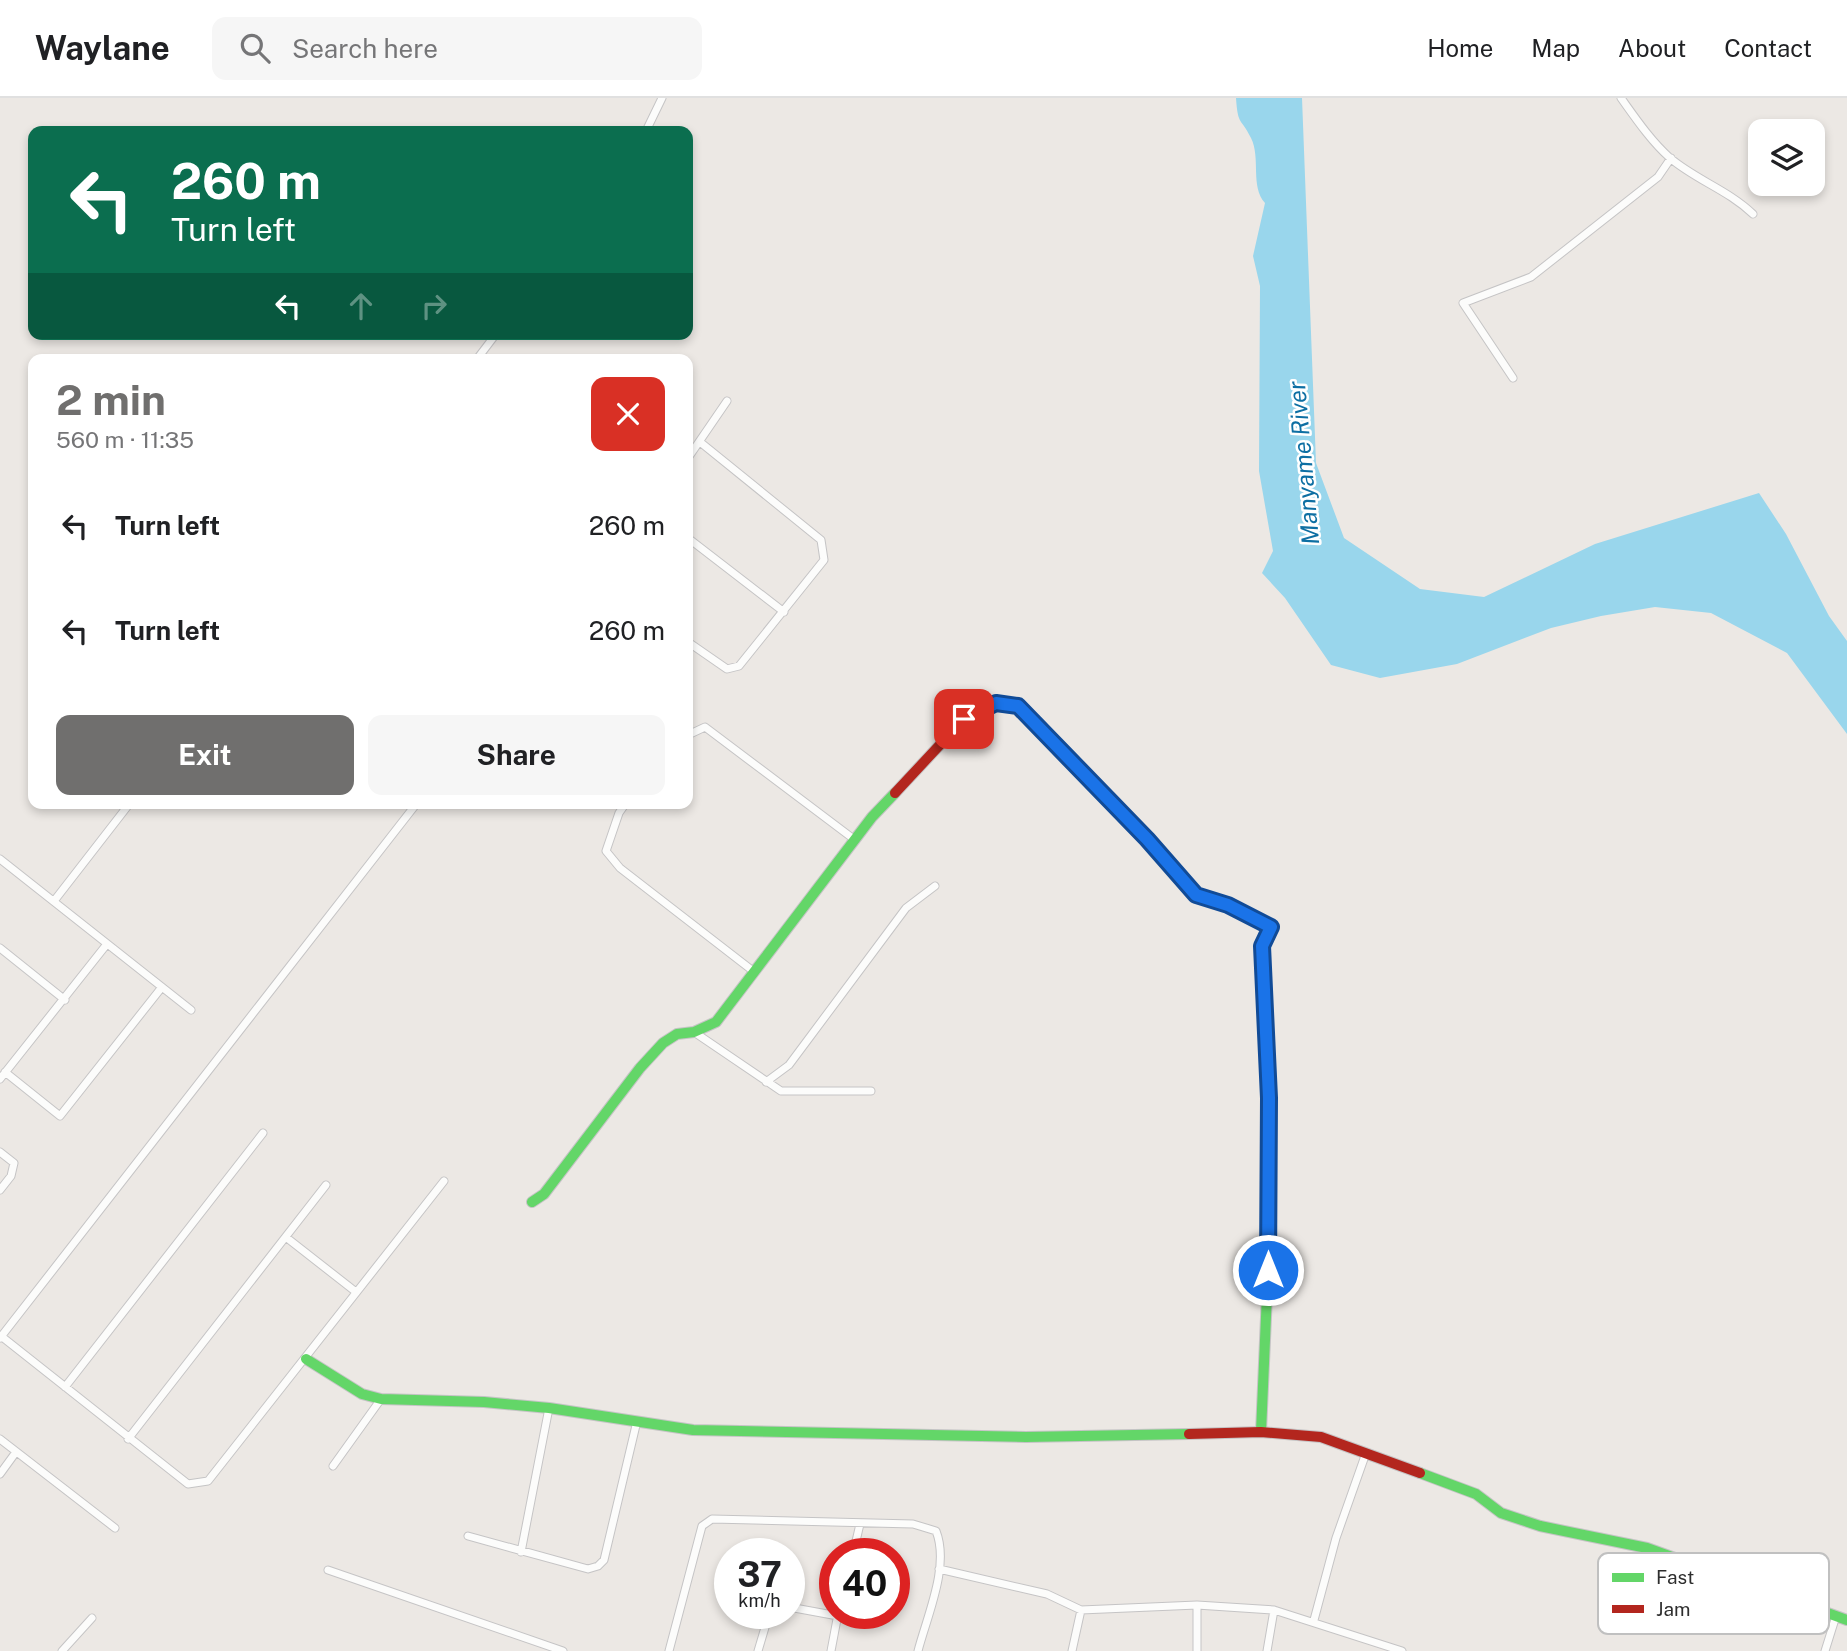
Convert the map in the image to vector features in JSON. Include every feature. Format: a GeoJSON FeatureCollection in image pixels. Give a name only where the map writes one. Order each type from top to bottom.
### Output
{"type":"FeatureCollection","features":[{"type":"Feature","properties":{"kind":"street"},"geometry":{"type":"LineString","coordinates":[[648,126],[662,98]]}},
{"type":"Feature","properties":{"kind":"street"},"geometry":{"type":"LineString","coordinates":[[1621,98],[1642,127],[1671,158],[1735,197],[1752,214]]}},
{"type":"Feature","properties":{"kind":"street"},"geometry":{"type":"LineString","coordinates":[[1513,378],[1463,303],[1531,277],[1658,177],[1671,158]]}},
{"type":"Feature","properties":{"kind":"street"},"geometry":{"type":"LineString","coordinates":[[481,354],[491,340]]}},
{"type":"Feature","properties":{"kind":"street"},"geometry":{"type":"LineString","coordinates":[[693,451],[727,401]]}},
{"type":"Feature","properties":{"kind":"street"},"geometry":{"type":"LineString","coordinates":[[693,645],[727,669],[739,666],[824,560],[821,540],[700,442]]}},
{"type":"Feature","properties":{"kind":"street"},"geometry":{"type":"LineString","coordinates":[[693,542],[784,612]]}},
{"type":"Feature","properties":{"kind":"street"},"geometry":{"type":"LineString","coordinates":[[532,1202],[544,1194],[640,1068],[663,1044],[677,1034],[694,1032],[716,1022],[872,817],[964,719],[996,703],[1018,706],[1147,839],[1196,895],[1228,905],[1271,927],[1262,946],[1269,1130],[1268,1270],[1261,1432]]}},
{"type":"Feature","properties":{"kind":"street"},"geometry":{"type":"LineString","coordinates":[[693,733],[705,727],[855,840]]}},
{"type":"Feature","properties":{"kind":"street"},"geometry":{"type":"LineString","coordinates":[[54,901],[125,809]]}},
{"type":"Feature","properties":{"kind":"street"},"geometry":{"type":"LineString","coordinates":[[412,809],[1,1337],[128,1439],[188,1483],[208,1481],[444,1181]]}},
{"type":"Feature","properties":{"kind":"street"},"geometry":{"type":"LineString","coordinates":[[622,809],[606,851],[620,868],[753,971]]}},
{"type":"Feature","properties":{"kind":"street"},"geometry":{"type":"LineString","coordinates":[[0,859],[191,1010]]}},
{"type":"Feature","properties":{"kind":"street"},"geometry":{"type":"LineString","coordinates":[[766,1082],[789,1065],[906,908],[935,886]]}},
{"type":"Feature","properties":{"kind":"street"},"geometry":{"type":"LineString","coordinates":[[107,944],[3,1075],[60,1116],[162,987]]}},
{"type":"Feature","properties":{"kind":"street"},"geometry":{"type":"LineString","coordinates":[[0,948],[65,1000]]}},
{"type":"Feature","properties":{"kind":"street"},"geometry":{"type":"LineString","coordinates":[[694,1032],[766,1082],[787,1092],[871,1091]]}},
{"type":"Feature","properties":{"kind":"street"},"geometry":{"type":"LineString","coordinates":[[65,1387],[263,1133]]}},
{"type":"Feature","properties":{"kind":"street"},"geometry":{"type":"LineString","coordinates":[[0,1152],[14,1163],[11,1176],[0,1190]]}},
{"type":"Feature","properties":{"kind":"street"},"geometry":{"type":"LineString","coordinates":[[128,1439],[326,1185]]}},
{"type":"Feature","properties":{"kind":"street"},"geometry":{"type":"LineString","coordinates":[[287,1238],[356,1292]]}},
{"type":"Feature","properties":{"kind":"street"},"geometry":{"type":"LineString","coordinates":[[306,1359],[362,1394],[381,1399],[484,1402],[550,1408],[693,1430],[1026,1437],[1261,1432],[1321,1437],[1476,1494],[1501,1513],[1540,1526],[1661,1553]]}},
{"type":"Feature","properties":{"kind":"street"},"geometry":{"type":"LineString","coordinates":[[333,1465],[381,1399]]}},
{"type":"Feature","properties":{"kind":"street"},"geometry":{"type":"LineString","coordinates":[[521,1552],[550,1408]]}},
{"type":"Feature","properties":{"kind":"street"},"geometry":{"type":"LineString","coordinates":[[468,1536],[588,1569],[598,1566],[604,1560],[637,1421]]}},
{"type":"Feature","properties":{"kind":"street"},"geometry":{"type":"LineString","coordinates":[[0,1440],[115,1528]]}},
{"type":"Feature","properties":{"kind":"street"},"geometry":{"type":"LineString","coordinates":[[0,1475],[16,1452]]}},
{"type":"Feature","properties":{"kind":"street"},"geometry":{"type":"LineString","coordinates":[[1314,1620],[1336,1538],[1366,1452]]}},
{"type":"Feature","properties":{"kind":"street"},"geometry":{"type":"LineString","coordinates":[[669,1651],[706,1521],[913,1524],[936,1531],[941,1545],[939,1569],[918,1651]]}},
{"type":"Feature","properties":{"kind":"street"},"geometry":{"type":"LineString","coordinates":[[857,1538],[860,1524]]}},
{"type":"Feature","properties":{"kind":"street"},"geometry":{"type":"LineString","coordinates":[[939,1569],[1047,1594],[1082,1610],[1197,1605],[1274,1609],[1402,1651]]}},
{"type":"Feature","properties":{"kind":"street"},"geometry":{"type":"LineString","coordinates":[[328,1570],[563,1651]]}},
{"type":"Feature","properties":{"kind":"street"},"geometry":{"type":"LineString","coordinates":[[1197,1605],[1197,1651]]}},
{"type":"Feature","properties":{"kind":"street"},"geometry":{"type":"LineString","coordinates":[[1267,1651],[1274,1609]]}},
{"type":"Feature","properties":{"kind":"street"},"geometry":{"type":"LineString","coordinates":[[1072,1651],[1082,1610]]}},
{"type":"Feature","properties":{"kind":"street"},"geometry":{"type":"LineString","coordinates":[[62,1651],[92,1618]]}},
{"type":"Feature","properties":{"kind":"street"},"geometry":{"type":"LineString","coordinates":[[1825,1651],[1842,1618]]}},
{"type":"Feature","properties":{"kind":"street"},"geometry":{"type":"LineString","coordinates":[[758,1651],[765,1629]]}},
{"type":"Feature","properties":{"kind":"street"},"geometry":{"type":"LineString","coordinates":[[831,1651],[835,1629]]}},
{"type":"Feature","properties":{"kind":"water","name":"Manyame River"},"geometry":{"type":"Polygon","coordinates":[[[1236,98],[1302,98],[1316,463],[1344,538],[1420,589],[1484,597],[1595,544],[1759,493],[1786,534],[1829,616],[1847,641],[1847,734],[1787,653],[1711,613],[1655,607],[1601,616],[1551,628],[1457,664],[1380,678],[1331,665],[1285,598],[1262,573],[1273,551],[1259,471],[1260,286],[1253,256],[1265,203],[1258,188],[1254,146],[1239,118],[1236,98]]]}},
{"type":"Feature","properties":{"kind":"traffic: fast"},"geometry":{"type":"LineString","coordinates":[[532,1202],[544,1194],[640,1068],[663,1043],[677,1034],[694,1032],[716,1022],[872,817],[895,793]]}},
{"type":"Feature","properties":{"kind":"traffic: fast"},"geometry":{"type":"LineString","coordinates":[[1134,826],[1196,895],[1228,905],[1271,927],[1262,946],[1269,1118],[1268,1271],[1261,1432]]}},
{"type":"Feature","properties":{"kind":"traffic: fast"},"geometry":{"type":"LineString","coordinates":[[306,1359],[362,1394],[381,1399],[484,1402],[549,1408],[693,1430],[1026,1437],[1189,1434]]}},
{"type":"Feature","properties":{"kind":"traffic: fast"},"geometry":{"type":"LineString","coordinates":[[1420,1473],[1476,1494],[1501,1513],[1540,1526],[1661,1553]]}},
{"type":"Feature","properties":{"kind":"traffic: fast"},"geometry":{"type":"LineString","coordinates":[[1829,1614],[1847,1620]]}},
{"type":"Feature","properties":{"kind":"traffic: jam"},"geometry":{"type":"LineString","coordinates":[[895,793],[964,719],[996,703],[1018,706],[1134,826]]}},
{"type":"Feature","properties":{"kind":"traffic: jam"},"geometry":{"type":"LineString","coordinates":[[1189,1434],[1261,1432],[1321,1437],[1420,1473]]}},
{"type":"Feature","properties":{"kind":"route"},"geometry":{"type":"LineString","coordinates":[[964,719],[996,703],[1018,706],[1147,839],[1196,895],[1228,905],[1271,927],[1262,946],[1264,1054],[1269,1098],[1268,1270]]}}]}
